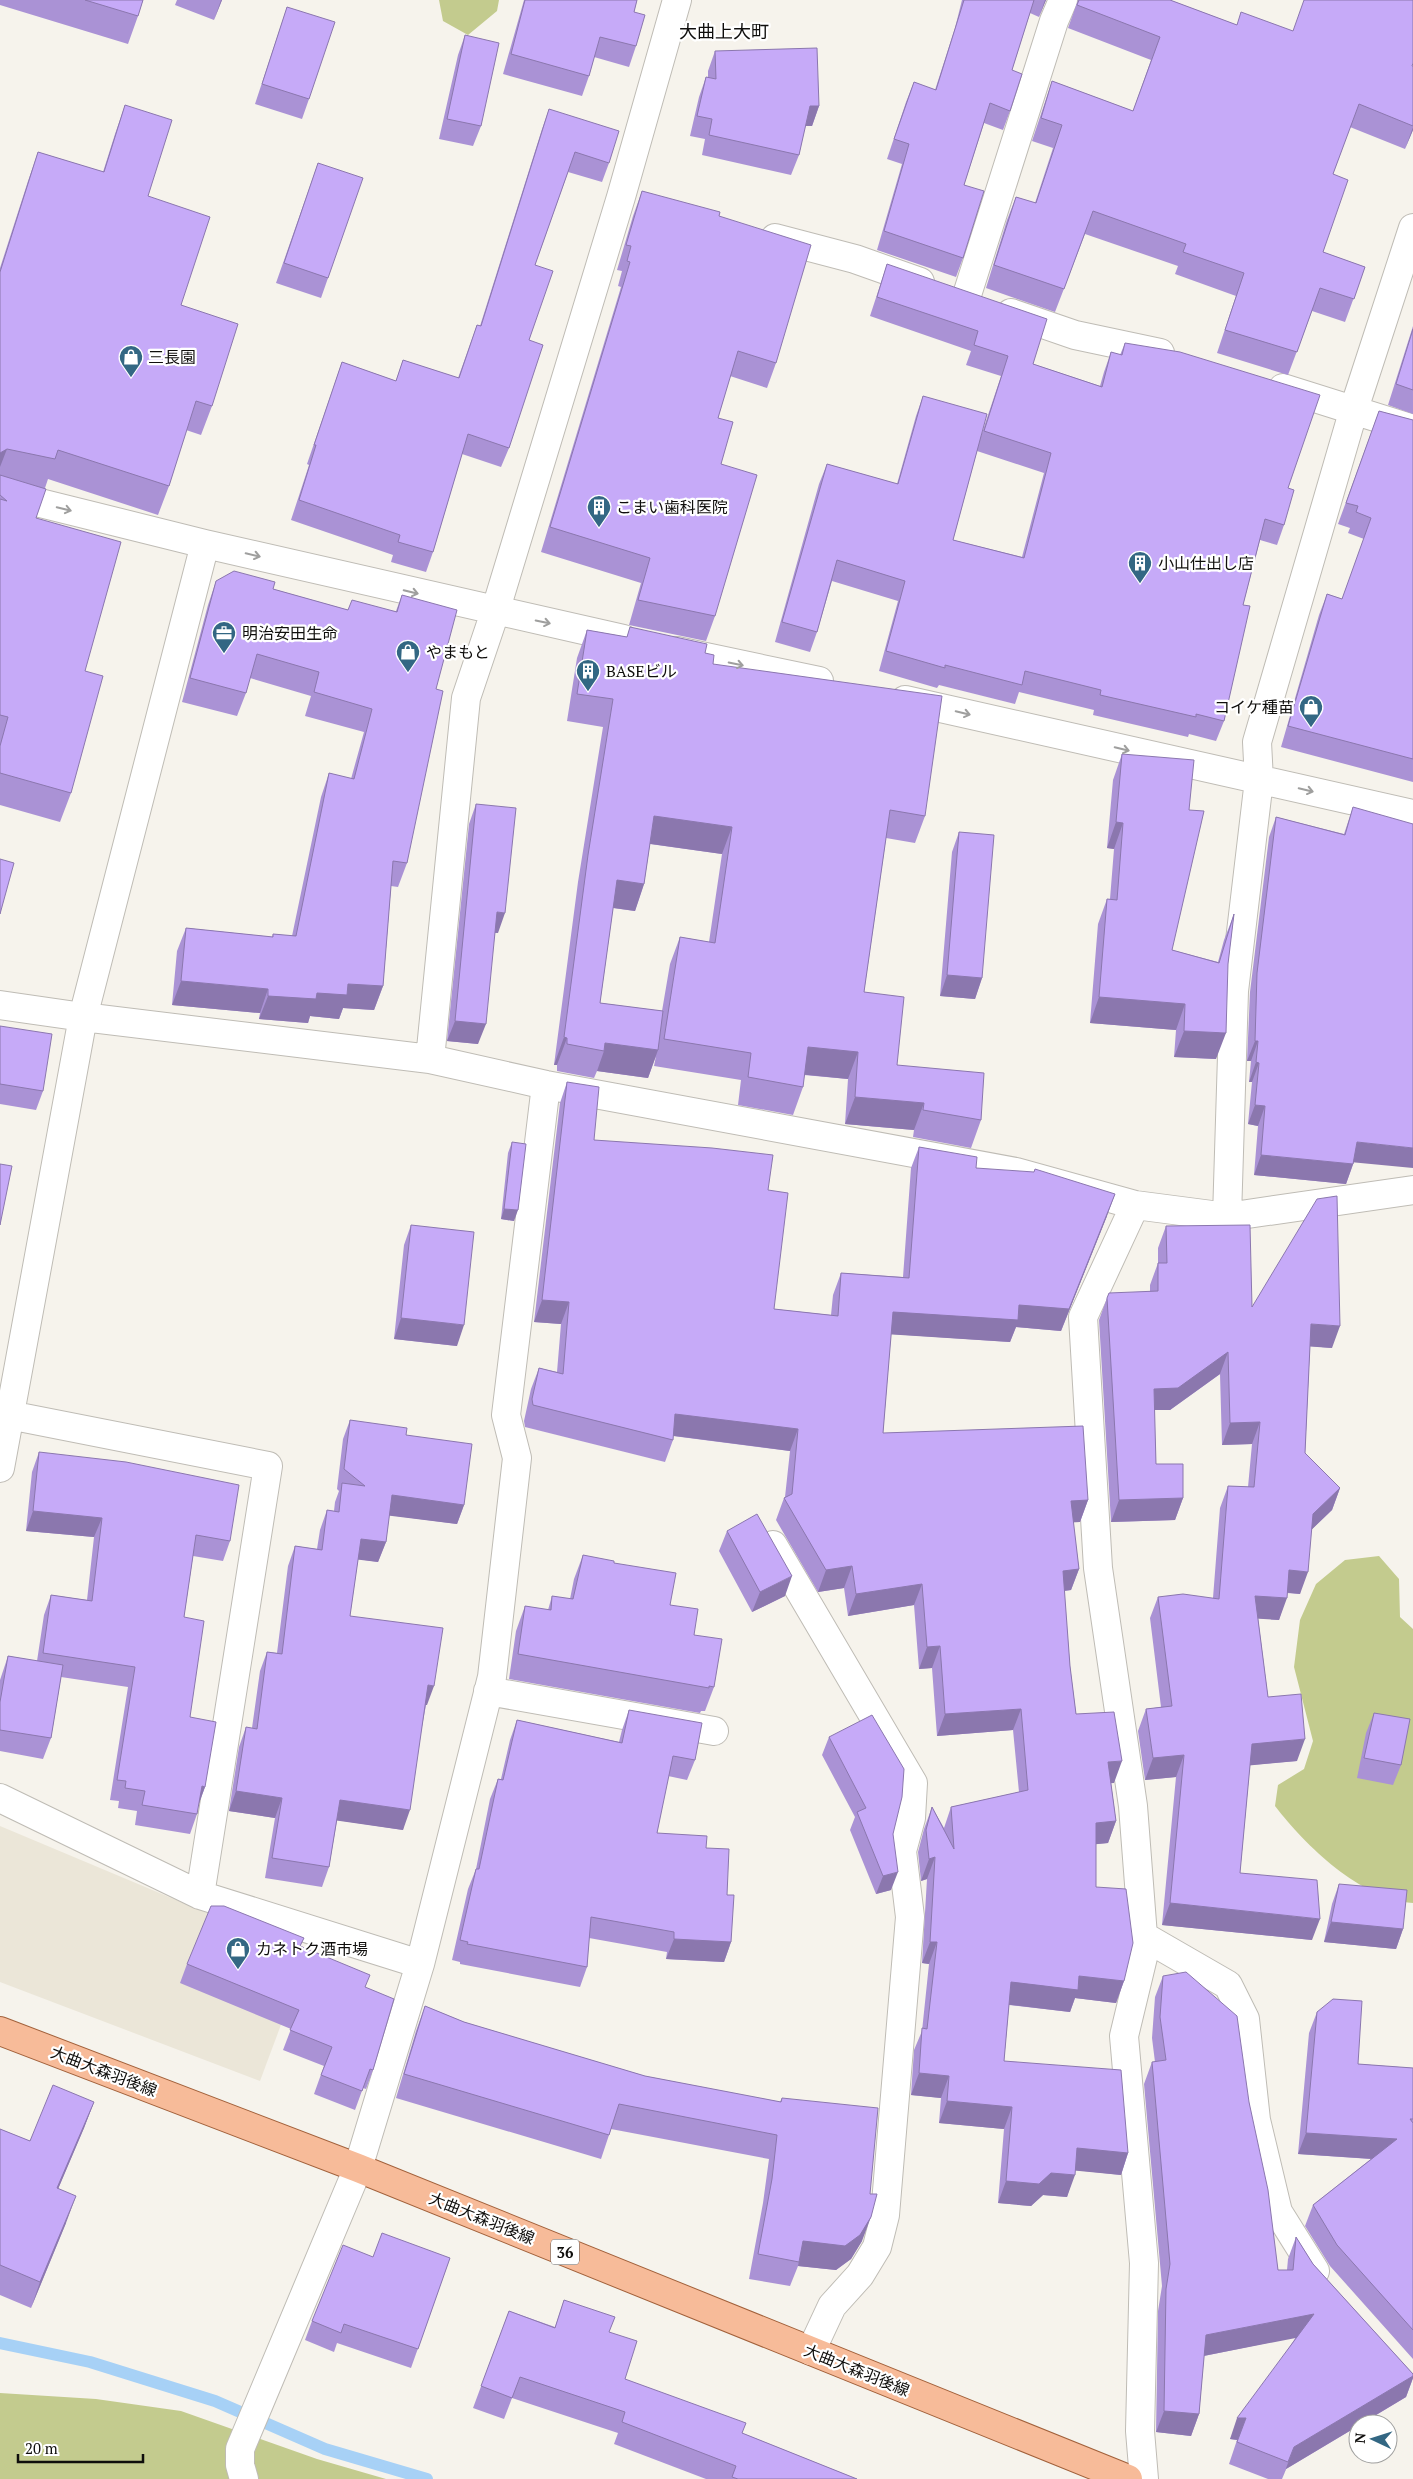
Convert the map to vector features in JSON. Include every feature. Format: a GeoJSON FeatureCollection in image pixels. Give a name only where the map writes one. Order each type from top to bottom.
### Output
{"type":"FeatureCollection","features":[{"type":"Feature","properties":{"kind":"main road","name":"大曲大森羽後線"},"geometry":{"type":"LineString","coordinates":[[0,2031],[358,2168],[1128,2479]]}},
{"type":"Feature","properties":{"kind":"street"},"geometry":{"type":"LineString","coordinates":[[430,1059],[466,698],[496,612],[621,197],[677,0]]}},
{"type":"Feature","properties":{"kind":"street"},"geometry":{"type":"LineString","coordinates":[[966,298],[1054,21],[1063,0]]}},
{"type":"Feature","properties":{"kind":"street"},"geometry":{"type":"LineString","coordinates":[[621,197],[650,204]]}},
{"type":"Feature","properties":{"kind":"street"},"geometry":{"type":"LineString","coordinates":[[1227,1217],[1234,991],[1259,780],[1257,742],[1354,409],[1413,228]]}},
{"type":"Feature","properties":{"kind":"street"},"geometry":{"type":"LineString","coordinates":[[753,232],[855,259],[1075,335],[1187,360]]}},
{"type":"Feature","properties":{"kind":"street"},"geometry":{"type":"LineString","coordinates":[[1261,382],[1354,409],[1413,429]]}},
{"type":"Feature","properties":{"kind":"street"},"geometry":{"type":"LineString","coordinates":[[0,493],[205,544],[496,612],[839,686]]}},
{"type":"Feature","properties":{"kind":"street"},"geometry":{"type":"LineString","coordinates":[[0,1468],[83,1017],[205,544]]}},
{"type":"Feature","properties":{"kind":"street"},"geometry":{"type":"LineString","coordinates":[[878,694],[1413,814]]}},
{"type":"Feature","properties":{"kind":"street"},"geometry":{"type":"LineString","coordinates":[[0,1005],[83,1017],[430,1059],[546,1085],[1016,1172],[1135,1205],[1227,1217],[1413,1190]]}},
{"type":"Feature","properties":{"kind":"street"},"geometry":{"type":"LineString","coordinates":[[244,2479],[240,2465],[242,2443],[358,2168],[420,1964],[492,1677],[517,1458],[506,1415],[546,1085]]}},
{"type":"Feature","properties":{"kind":"street"},"geometry":{"type":"LineString","coordinates":[[1135,1205],[1082,1318],[1098,1568],[1133,1806],[1144,1953],[1124,2036],[1144,2263],[1140,2431],[1144,2479]]}},
{"type":"Feature","properties":{"kind":"street"},"geometry":{"type":"LineString","coordinates":[[9,1415],[268,1466],[200,1895]]}},
{"type":"Feature","properties":{"kind":"street"},"geometry":{"type":"LineString","coordinates":[[764,1530],[913,1783],[911,1818],[902,1851],[910,1917],[885,2215],[877,2247],[860,2275],[832,2306],[812,2351]]}},
{"type":"Feature","properties":{"kind":"street"},"geometry":{"type":"LineString","coordinates":[[488,1691],[714,1731]]}},
{"type":"Feature","properties":{"kind":"street"},"geometry":{"type":"LineString","coordinates":[[0,1798],[200,1895],[420,1964]]}},
{"type":"Feature","properties":{"kind":"street"},"geometry":{"type":"LineString","coordinates":[[1143,1936],[1228,1985],[1245,2019],[1256,2120],[1278,2212],[1318,2276],[1330,2290]]}},
{"type":"Feature","properties":{"kind":"shaded area"},"geometry":{"type":"Polygon","coordinates":[[[0,1826],[307,1955],[260,2081],[0,1982],[0,1826]]]}},
{"type":"Feature","properties":{"kind":"green space"},"geometry":{"type":"Polygon","coordinates":[[[439,0],[499,0],[497,11],[468,35],[443,21],[439,0]]]}},
{"type":"Feature","properties":{"kind":"green space"},"geometry":{"type":"Polygon","coordinates":[[[1379,1556],[1399,1579],[1400,1617],[1413,1629],[1413,1903],[1373,1892],[1354,1881],[1318,1853],[1275,1806],[1278,1785],[1304,1769],[1313,1741],[1294,1667],[1300,1620],[1316,1584],[1345,1560],[1379,1556]]]}},
{"type":"Feature","properties":{"kind":"green space"},"geometry":{"type":"Polygon","coordinates":[[[0,2393],[96,2399],[181,2411],[317,2459],[386,2479],[0,2479],[0,2393]]]}},
{"type":"Feature","properties":{"kind":"building"},"geometry":{"type":"Polygon","coordinates":[[[85,0],[143,0],[138,16],[85,0]]]}},
{"type":"Feature","properties":{"kind":"building"},"geometry":{"type":"Polygon","coordinates":[[[525,0],[637,0],[634,12],[645,15],[636,46],[600,37],[589,76],[511,54],[525,0]]]}},
{"type":"Feature","properties":{"kind":"building"},"geometry":{"type":"Polygon","coordinates":[[[964,0],[1034,0],[1012,70],[1022,74],[1010,111],[990,103],[964,185],[984,191],[963,258],[884,231],[909,144],[894,139],[914,82],[936,90],[964,0]]]}},
{"type":"Feature","properties":{"kind":"building"},"geometry":{"type":"Polygon","coordinates":[[[1079,0],[1170,0],[1237,25],[1241,12],[1293,31],[1304,0],[1413,0],[1413,126],[1359,104],[1333,174],[1348,180],[1323,252],[1365,267],[1354,299],[1320,288],[1297,352],[1225,330],[1244,273],[1183,252],[1186,244],[1093,211],[1064,289],[994,265],[1016,197],[1036,203],[1062,125],[1041,118],[1052,81],[1133,111],[1160,37],[1077,5],[1079,0]]]}},
{"type":"Feature","properties":{"kind":"building"},"geometry":{"type":"Polygon","coordinates":[[[287,7],[335,22],[309,99],[262,84],[287,7]]]}},
{"type":"Feature","properties":{"kind":"building"},"geometry":{"type":"Polygon","coordinates":[[[465,35],[499,43],[481,126],[447,119],[465,35]]]}},
{"type":"Feature","properties":{"kind":"building"},"geometry":{"type":"Polygon","coordinates":[[[817,48],[819,106],[810,106],[799,155],[709,135],[712,119],[697,116],[706,77],[716,79],[715,51],[817,48]]]}},
{"type":"Feature","properties":{"kind":"building"},"geometry":{"type":"Polygon","coordinates":[[[125,105],[172,120],[148,196],[210,217],[181,305],[238,324],[212,406],[196,401],[169,486],[58,450],[55,459],[7,449],[0,453],[0,272],[38,152],[104,172],[125,105]]]}},
{"type":"Feature","properties":{"kind":"building"},"geometry":{"type":"Polygon","coordinates":[[[549,109],[619,131],[609,163],[575,152],[535,265],[553,271],[529,340],[543,345],[509,448],[468,434],[433,552],[398,542],[400,535],[299,500],[316,445],[314,445],[342,362],[396,381],[403,360],[459,378],[477,325],[481,326],[549,109]]]}},
{"type":"Feature","properties":{"kind":"building"},"geometry":{"type":"Polygon","coordinates":[[[318,163],[363,178],[328,278],[284,263],[318,163]]]}},
{"type":"Feature","properties":{"kind":"building"},"geometry":{"type":"Polygon","coordinates":[[[642,191],[720,212],[719,216],[811,245],[776,363],[738,351],[718,418],[733,422],[721,464],[757,475],[715,616],[638,600],[650,558],[550,527],[630,262],[627,261],[631,246],[626,245],[642,191]]]}},
{"type":"Feature","properties":{"kind":"building"},"geometry":{"type":"Polygon","coordinates":[[[887,264],[1047,319],[1033,364],[1102,387],[1111,352],[1122,355],[1125,343],[1180,352],[1320,395],[1288,488],[1294,490],[1284,525],[1265,519],[1243,605],[1250,606],[1224,721],[1196,714],[1196,717],[1100,695],[1101,690],[1025,671],[1022,685],[945,665],[945,668],[886,651],[905,581],[837,560],[817,632],[782,622],[827,464],[898,484],[923,396],[987,414],[953,540],[1024,558],[1051,453],[984,431],[1008,356],[974,345],[978,331],[877,297],[887,264]]]}},
{"type":"Feature","properties":{"kind":"building"},"geometry":{"type":"Polygon","coordinates":[[[1413,329],[1413,390],[1396,384],[1413,329]]]}},
{"type":"Feature","properties":{"kind":"building"},"geometry":{"type":"Polygon","coordinates":[[[1379,411],[1413,420],[1413,759],[1288,726],[1327,594],[1342,599],[1371,518],[1356,512],[1358,506],[1346,503],[1379,411]]]}},
{"type":"Feature","properties":{"kind":"building"},"geometry":{"type":"Polygon","coordinates":[[[0,475],[46,489],[36,518],[121,542],[85,671],[103,676],[71,793],[0,773],[0,746],[8,717],[0,715],[0,499],[7,501],[0,495],[0,475]]]}},
{"type":"Feature","properties":{"kind":"building"},"geometry":{"type":"Polygon","coordinates":[[[234,571],[275,582],[273,589],[348,610],[352,600],[397,612],[402,595],[457,610],[436,689],[443,691],[407,863],[393,861],[383,986],[348,984],[347,995],[317,993],[316,999],[268,996],[268,989],[181,981],[186,928],[273,937],[273,934],[296,936],[329,773],[354,779],[372,709],[314,692],[319,672],[257,654],[246,693],[190,678],[216,581],[234,571]]]}},
{"type":"Feature","properties":{"kind":"building"},"geometry":{"type":"Polygon","coordinates":[[[630,627],[707,644],[705,653],[714,655],[713,664],[942,696],[925,816],[890,810],[864,992],[904,997],[897,1065],[984,1073],[981,1120],[923,1110],[924,1103],[855,1097],[858,1052],[808,1047],[803,1087],[748,1077],[751,1053],[664,1039],[680,937],[715,943],[732,827],[654,816],[644,884],[617,880],[600,1003],[663,1011],[658,1050],[605,1043],[604,1051],[567,1044],[567,1038],[564,1037],[588,855],[613,699],[577,694],[587,630],[627,637],[630,627]]]}},
{"type":"Feature","properties":{"kind":"building"},"geometry":{"type":"Polygon","coordinates":[[[1122,754],[1194,760],[1189,810],[1204,811],[1172,950],[1219,963],[1234,914],[1228,964],[1226,1033],[1184,1031],[1185,1004],[1099,997],[1107,899],[1117,900],[1123,823],[1116,822],[1122,754]]]}},
{"type":"Feature","properties":{"kind":"building"},"geometry":{"type":"Polygon","coordinates":[[[476,804],[516,808],[505,913],[497,912],[486,1024],[455,1021],[476,804]]]}},
{"type":"Feature","properties":{"kind":"building"},"geometry":{"type":"Polygon","coordinates":[[[1353,807],[1413,824],[1413,1148],[1357,1142],[1353,1164],[1261,1155],[1265,1106],[1255,1105],[1259,1063],[1256,1062],[1258,1041],[1255,1041],[1257,973],[1276,817],[1345,835],[1353,807]]]}},
{"type":"Feature","properties":{"kind":"building"},"geometry":{"type":"Polygon","coordinates":[[[959,832],[994,835],[982,978],[947,975],[959,832]]]}},
{"type":"Feature","properties":{"kind":"building"},"geometry":{"type":"Polygon","coordinates":[[[0,859],[14,863],[0,914],[0,859]]]}},
{"type":"Feature","properties":{"kind":"building"},"geometry":{"type":"Polygon","coordinates":[[[0,1026],[52,1034],[43,1091],[0,1084],[0,1026]]]}},
{"type":"Feature","properties":{"kind":"building"},"geometry":{"type":"Polygon","coordinates":[[[567,1082],[599,1087],[594,1140],[712,1148],[773,1155],[768,1190],[788,1193],[774,1309],[838,1316],[841,1273],[909,1278],[919,1147],[977,1157],[976,1168],[1034,1172],[1035,1169],[1115,1194],[1069,1309],[1019,1305],[1018,1320],[893,1312],[883,1433],[1083,1426],[1088,1500],[1071,1501],[1079,1569],[1063,1571],[1070,1666],[1076,1714],[1114,1712],[1122,1761],[1108,1762],[1116,1821],[1096,1823],[1096,1887],[1126,1889],[1133,1943],[1124,1981],[1079,1976],[1078,1990],[1011,1982],[1004,2061],[1121,2070],[1128,2153],[1077,2148],[1075,2175],[1051,2173],[1039,2184],[1006,2181],[1012,2107],[947,2101],[949,2076],[919,2073],[922,2028],[927,2029],[937,1942],[930,1942],[935,1857],[929,1859],[926,1830],[932,1807],[954,1849],[951,1807],[1028,1790],[1021,1709],[945,1714],[940,1646],[927,1647],[922,1584],[856,1594],[852,1566],[826,1570],[784,1498],[792,1494],[798,1429],[675,1414],[673,1440],[533,1405],[532,1399],[539,1368],[563,1374],[569,1302],[542,1300],[567,1082]]]}},
{"type":"Feature","properties":{"kind":"building"},"geometry":{"type":"Polygon","coordinates":[[[512,1142],[526,1144],[518,1210],[504,1209],[512,1142]]]}},
{"type":"Feature","properties":{"kind":"building"},"geometry":{"type":"Polygon","coordinates":[[[0,1164],[12,1166],[0,1225],[0,1164]]]}},
{"type":"Feature","properties":{"kind":"building"},"geometry":{"type":"Polygon","coordinates":[[[1337,1196],[1340,1326],[1311,1324],[1305,1453],[1340,1488],[1313,1514],[1308,1572],[1289,1570],[1287,1598],[1255,1596],[1268,1697],[1301,1694],[1305,1739],[1252,1744],[1240,1873],[1317,1880],[1320,1919],[1170,1903],[1184,1755],[1153,1758],[1146,1709],[1172,1706],[1158,1597],[1183,1594],[1219,1599],[1228,1486],[1254,1487],[1260,1422],[1230,1423],[1228,1352],[1178,1388],[1154,1389],[1156,1464],[1183,1464],[1183,1498],[1119,1500],[1107,1298],[1109,1293],[1158,1291],[1158,1263],[1167,1263],[1166,1226],[1250,1225],[1252,1307],[1317,1199],[1337,1196]]]}},
{"type":"Feature","properties":{"kind":"building"},"geometry":{"type":"Polygon","coordinates":[[[411,1225],[474,1232],[464,1325],[401,1318],[411,1225]]]}},
{"type":"Feature","properties":{"kind":"building"},"geometry":{"type":"Polygon","coordinates":[[[350,1420],[407,1428],[406,1435],[472,1444],[464,1505],[392,1495],[386,1542],[361,1539],[350,1616],[443,1628],[434,1686],[428,1685],[410,1810],[340,1800],[329,1867],[272,1858],[282,1798],[236,1791],[246,1727],[257,1729],[267,1652],[282,1654],[295,1546],[322,1550],[327,1510],[339,1512],[342,1483],[365,1486],[344,1469],[350,1420]]]}},
{"type":"Feature","properties":{"kind":"building"},"geometry":{"type":"Polygon","coordinates":[[[39,1452],[126,1462],[239,1485],[230,1541],[196,1535],[184,1617],[204,1621],[190,1717],[216,1722],[205,1787],[202,1786],[197,1814],[142,1805],[145,1791],[125,1788],[126,1781],[117,1780],[135,1667],[43,1653],[51,1595],[92,1601],[102,1518],[33,1511],[39,1452]]]}},
{"type":"Feature","properties":{"kind":"building"},"geometry":{"type":"Polygon","coordinates":[[[757,1514],[792,1576],[760,1592],[727,1531],[757,1514]]]}},
{"type":"Feature","properties":{"kind":"building"},"geometry":{"type":"Polygon","coordinates":[[[583,1555],[614,1561],[614,1563],[676,1573],[670,1605],[698,1609],[694,1635],[722,1639],[714,1687],[709,1686],[709,1688],[518,1654],[525,1606],[551,1610],[552,1596],[573,1599],[583,1555]]]}},
{"type":"Feature","properties":{"kind":"building"},"geometry":{"type":"Polygon","coordinates":[[[8,1656],[63,1665],[51,1738],[0,1730],[0,1702],[8,1656]]]}},
{"type":"Feature","properties":{"kind":"building"},"geometry":{"type":"Polygon","coordinates":[[[629,1710],[702,1723],[695,1760],[673,1756],[657,1833],[707,1836],[706,1848],[729,1849],[727,1895],[734,1895],[731,1942],[674,1939],[674,1932],[591,1917],[587,1967],[467,1944],[468,1942],[460,1940],[476,1869],[479,1869],[498,1779],[503,1780],[517,1720],[622,1743],[629,1710]]]}},
{"type":"Feature","properties":{"kind":"building"},"geometry":{"type":"Polygon","coordinates":[[[1374,1713],[1410,1719],[1401,1765],[1364,1758],[1374,1713]]]}},
{"type":"Feature","properties":{"kind":"building"},"geometry":{"type":"Polygon","coordinates":[[[872,1715],[904,1769],[902,1797],[893,1834],[898,1872],[883,1876],[857,1812],[866,1808],[829,1737],[872,1715]]]}},
{"type":"Feature","properties":{"kind":"building"},"geometry":{"type":"Polygon","coordinates":[[[1339,1884],[1407,1890],[1403,1929],[1331,1922],[1339,1884]]]}},
{"type":"Feature","properties":{"kind":"building"},"geometry":{"type":"Polygon","coordinates":[[[211,1906],[224,1906],[304,1938],[300,1946],[370,1975],[365,1987],[394,1999],[373,2070],[370,2069],[362,2091],[321,2075],[332,2047],[290,2030],[299,2010],[187,1964],[211,1906]]]}},
{"type":"Feature","properties":{"kind":"building"},"geometry":{"type":"Polygon","coordinates":[[[1186,1972],[1237,2016],[1249,2102],[1268,2190],[1278,2270],[1293,2270],[1296,2237],[1313,2264],[1413,2374],[1413,2376],[1294,2447],[1288,2462],[1237,2442],[1246,2418],[1237,2418],[1314,2314],[1206,2335],[1199,2414],[1164,2411],[1166,2289],[1170,2264],[1152,2062],[1166,2060],[1160,2017],[1163,1976],[1186,1972]]]}},
{"type":"Feature","properties":{"kind":"building"},"geometry":{"type":"Polygon","coordinates":[[[1333,1999],[1362,2001],[1358,2064],[1413,2068],[1413,2119],[1410,2119],[1413,2123],[1413,2330],[1337,2245],[1313,2205],[1397,2139],[1306,2133],[1317,2012],[1333,1999]]]}},
{"type":"Feature","properties":{"kind":"building"},"geometry":{"type":"Polygon","coordinates":[[[425,2006],[464,2022],[645,2076],[781,2102],[782,2098],[878,2108],[870,2194],[877,2194],[871,2217],[860,2235],[845,2246],[803,2241],[799,2262],[758,2254],[772,2179],[777,2135],[619,2104],[609,2135],[404,2074],[425,2006]]]}},
{"type":"Feature","properties":{"kind":"building"},"geometry":{"type":"Polygon","coordinates":[[[53,2085],[94,2102],[57,2188],[76,2196],[40,2282],[0,2265],[0,2129],[30,2141],[53,2085]]]}},
{"type":"Feature","properties":{"kind":"building"},"geometry":{"type":"Polygon","coordinates":[[[382,2233],[450,2258],[418,2349],[344,2324],[341,2333],[312,2321],[343,2245],[373,2257],[382,2233]]]}},
{"type":"Feature","properties":{"kind":"building"},"geometry":{"type":"Polygon","coordinates":[[[564,2300],[615,2317],[609,2332],[637,2341],[625,2379],[746,2423],[742,2433],[857,2479],[738,2479],[732,2477],[736,2466],[622,2422],[625,2412],[520,2377],[512,2398],[481,2386],[509,2311],[555,2328],[564,2300]]]}},
{"type":"Feature","properties":{"kind":"waterway"},"geometry":{"type":"LineString","coordinates":[[0,2343],[90,2362],[215,2401],[325,2449],[427,2479]]}},
{"type":"Feature","properties":{"kind":"place","name":"三長園"},"geometry":{"type":"Point","coordinates":[131,378]}},
{"type":"Feature","properties":{"kind":"place","name":"こまい歯科医院"},"geometry":{"type":"Point","coordinates":[599,528]}},
{"type":"Feature","properties":{"kind":"place","name":"小山仕出し店"},"geometry":{"type":"Point","coordinates":[1140,584]}},
{"type":"Feature","properties":{"kind":"place","name":"明治安田生命"},"geometry":{"type":"Point","coordinates":[224,654]}},
{"type":"Feature","properties":{"kind":"place","name":"やまもと"},"geometry":{"type":"Point","coordinates":[408,673]}},
{"type":"Feature","properties":{"kind":"place","name":"BASEビル"},"geometry":{"type":"Point","coordinates":[588,692]}},
{"type":"Feature","properties":{"kind":"place","name":"コイケ種苗"},"geometry":{"type":"Point","coordinates":[1311,728]}},
{"type":"Feature","properties":{"kind":"place","name":"カネトク酒市場"},"geometry":{"type":"Point","coordinates":[238,1970]}},
{"type":"Feature","properties":{"kind":"district","name":"大曲上大町"},"geometry":{"type":"Point","coordinates":[724,31]}}]}
